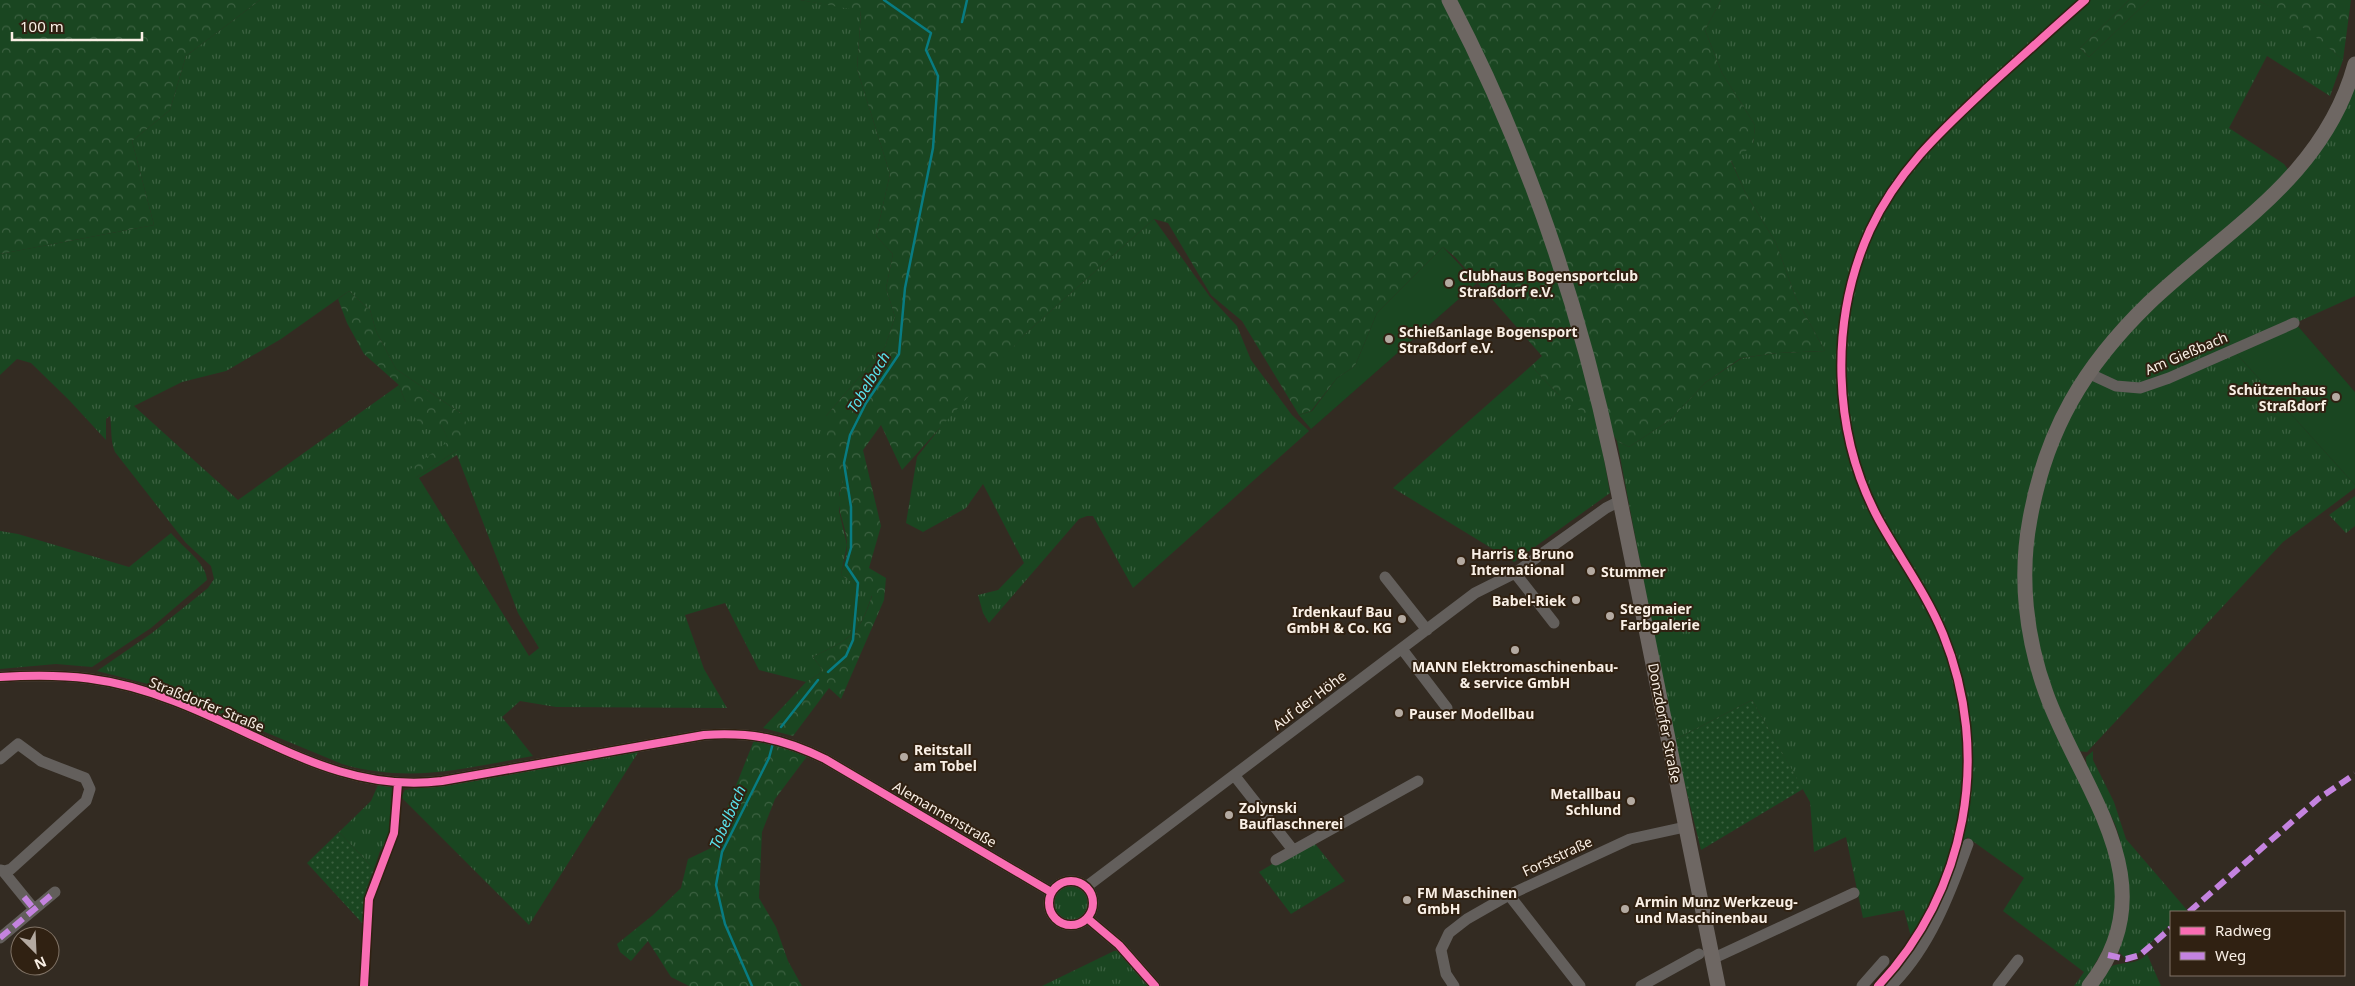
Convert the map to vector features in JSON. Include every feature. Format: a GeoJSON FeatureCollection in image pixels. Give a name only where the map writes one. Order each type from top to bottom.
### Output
{"type":"FeatureCollection","features":[{"type":"Feature","properties":{"kind":"main road","name":"Donzdorfer Straße"},"geometry":{"type":"LineString","coordinates":[[1449,0],[1494,95],[1539,202],[1582,335],[1620,501],[1685,827],[1706,956],[1718,986]]}},
{"type":"Feature","properties":{"kind":"main road"},"geometry":{"type":"LineString","coordinates":[[2089,986],[2108,955],[2118,924],[2121,904],[2119,866],[2112,836],[2104,815],[2058,723],[2040,677],[2029,626],[2026,568],[2029,526],[2035,492],[2050,442],[2072,398],[2088,373],[2124,328],[2151,302],[2244,224],[2288,182],[2323,136],[2336,112],[2355,64]]}},
{"type":"Feature","properties":{"kind":"street","name":"Am Gießbach"},"geometry":{"type":"LineString","coordinates":[[2088,373],[2116,386],[2140,388],[2169,378],[2294,323]]}},
{"type":"Feature","properties":{"kind":"street","name":"Auf der Höhe"},"geometry":{"type":"LineString","coordinates":[[1086,887],[1475,593],[1515,573],[1606,508],[1620,501]]}},
{"type":"Feature","properties":{"kind":"street"},"geometry":{"type":"LineString","coordinates":[[1515,573],[1554,623]]}},
{"type":"Feature","properties":{"kind":"street"},"geometry":{"type":"LineString","coordinates":[[1385,577],[1426,630]]}},
{"type":"Feature","properties":{"kind":"street"},"geometry":{"type":"LineString","coordinates":[[1402,649],[1447,708]]}},
{"type":"Feature","properties":{"kind":"street","name":"Straßdorfer Straße"},"geometry":{"type":"LineString","coordinates":[[0,677],[66,675],[88,677],[132,687],[174,701],[343,774],[374,781],[426,783],[704,735],[732,733],[777,739],[796,745],[825,759]]}},
{"type":"Feature","properties":{"kind":"street"},"geometry":{"type":"LineString","coordinates":[[0,759],[18,744],[41,761],[80,774],[85,778],[90,789],[86,801],[11,869],[1,871]]}},
{"type":"Feature","properties":{"kind":"street","name":"Alemannenstraße"},"geometry":{"type":"LineString","coordinates":[[825,759],[1051,892]]}},
{"type":"Feature","properties":{"kind":"street"},"geometry":{"type":"LineString","coordinates":[[1234,774],[1293,850]]}},
{"type":"Feature","properties":{"kind":"street"},"geometry":{"type":"LineString","coordinates":[[1276,860],[1418,781]]}},
{"type":"Feature","properties":{"kind":"street","name":"Forststraße"},"geometry":{"type":"LineString","coordinates":[[1454,986],[1446,974],[1441,950],[1449,933],[1467,919],[1509,895],[1630,839],[1685,827]]}},
{"type":"Feature","properties":{"kind":"street"},"geometry":{"type":"LineString","coordinates":[[1898,984],[1932,929],[1948,896],[1968,844]]}},
{"type":"Feature","properties":{"kind":"street"},"geometry":{"type":"LineString","coordinates":[[1,871],[34,908]]}},
{"type":"Feature","properties":{"kind":"street"},"geometry":{"type":"LineString","coordinates":[[1068,881],[1078,882],[1086,887],[1092,900],[1092,909],[1087,918],[1075,924],[1066,924],[1058,921],[1051,914],[1048,905],[1051,892],[1058,884],[1068,881]]}},
{"type":"Feature","properties":{"kind":"street"},"geometry":{"type":"LineString","coordinates":[[0,938],[55,892]]}},
{"type":"Feature","properties":{"kind":"street"},"geometry":{"type":"LineString","coordinates":[[1641,986],[1854,893]]}},
{"type":"Feature","properties":{"kind":"street"},"geometry":{"type":"LineString","coordinates":[[1509,895],[1580,986]]}},
{"type":"Feature","properties":{"kind":"street"},"geometry":{"type":"LineString","coordinates":[[1087,918],[1119,945],[1154,986]]}},
{"type":"Feature","properties":{"kind":"street"},"geometry":{"type":"LineString","coordinates":[[1862,986],[1884,960]]}},
{"type":"Feature","properties":{"kind":"street"},"geometry":{"type":"LineString","coordinates":[[1998,986],[2018,960]]}},
{"type":"Feature","properties":{"kind":"green space"},"geometry":{"type":"Polygon","coordinates":[[[0,0],[260,0],[186,56],[170,110],[132,141],[154,225],[0,254],[0,0]]]}},
{"type":"Feature","properties":{"kind":"green space"},"geometry":{"type":"Polygon","coordinates":[[[260,0],[800,0],[861,10],[857,69],[890,174],[876,236],[893,254],[886,288],[895,317],[885,347],[826,416],[843,483],[839,494],[839,511],[847,545],[841,575],[872,595],[862,619],[851,635],[813,657],[822,669],[819,674],[806,682],[759,670],[725,603],[685,615],[704,669],[727,708],[556,707],[520,701],[502,717],[533,756],[438,772],[391,773],[342,764],[152,685],[97,671],[152,633],[208,588],[214,579],[211,566],[186,543],[115,452],[110,416],[106,419],[106,440],[31,363],[17,359],[0,375],[0,254],[154,225],[132,141],[170,110],[186,56],[260,0]],[[349,291],[281,339],[226,371],[182,382],[134,406],[238,500],[399,385],[405,401],[441,425],[450,442],[432,455],[415,478],[457,450],[462,414],[396,369],[376,331],[370,310],[349,291]],[[457,455],[419,478],[529,656],[539,648],[518,613],[457,455]]]}},
{"type":"Feature","properties":{"kind":"green space"},"geometry":{"type":"Polygon","coordinates":[[[800,0],[1721,0],[1705,30],[1722,73],[1755,125],[1753,146],[1731,161],[1745,192],[1776,243],[1796,298],[1825,351],[1777,353],[1741,358],[1706,382],[1670,420],[1629,447],[1617,441],[1604,420],[1588,417],[1558,394],[1531,366],[1542,356],[1455,257],[1443,247],[1377,313],[1355,366],[1337,378],[1311,411],[1299,415],[1242,321],[1211,295],[1168,223],[1154,219],[1025,334],[902,470],[881,425],[863,450],[881,526],[869,568],[886,578],[884,600],[841,699],[829,688],[793,736],[763,728],[806,682],[819,674],[822,669],[813,657],[836,646],[857,628],[872,596],[841,575],[847,548],[839,507],[843,483],[841,476],[830,473],[823,456],[826,416],[885,347],[895,317],[886,288],[893,254],[876,236],[890,174],[857,69],[861,11],[800,0]]]}},
{"type":"Feature","properties":{"kind":"green space"},"geometry":{"type":"Polygon","coordinates":[[[1721,0],[2129,0],[2080,48],[2089,57],[2149,0],[2257,0],[2285,14],[2318,38],[2343,60],[2330,96],[2267,56],[2229,128],[2284,164],[2289,171],[2247,214],[2144,301],[2045,448],[2021,610],[2105,827],[2118,897],[2112,933],[2083,986],[2074,986],[2084,972],[2003,911],[2024,878],[1967,837],[1945,891],[1918,940],[1911,937],[1904,910],[1863,918],[1846,837],[1814,852],[1810,802],[1752,700],[1674,740],[1617,441],[1629,447],[1670,420],[1706,382],[1742,358],[1777,353],[1825,351],[1796,298],[1776,243],[1745,192],[1731,160],[1753,145],[1755,125],[1722,73],[1705,30],[1721,0]]]}},
{"type":"Feature","properties":{"kind":"green space"},"geometry":{"type":"Polygon","coordinates":[[[2129,0],[2149,0],[2089,57],[2080,48],[2129,0]]]}},
{"type":"Feature","properties":{"kind":"green space"},"geometry":{"type":"Polygon","coordinates":[[[2257,0],[2351,0],[2343,60],[2302,27],[2257,0]]]}},
{"type":"Feature","properties":{"kind":"green space"},"geometry":{"type":"Polygon","coordinates":[[[2355,79],[2355,296],[2234,351],[2355,485],[2355,488],[2283,542],[2087,752],[2078,751],[2068,731],[2040,656],[2032,604],[2031,569],[2034,531],[2053,450],[2091,378],[2140,318],[2275,201],[2355,79]]]}},
{"type":"Feature","properties":{"kind":"green space"},"geometry":{"type":"Polygon","coordinates":[[[1154,219],[1210,297],[1237,326],[1251,360],[1292,415],[1309,431],[1133,588],[1093,516],[1087,516],[1079,519],[989,623],[983,613],[978,595],[998,590],[1024,563],[983,484],[966,508],[923,532],[906,523],[917,457],[958,405],[1025,334],[1154,219]]]}},
{"type":"Feature","properties":{"kind":"green space","name":"Schießanlage Bogensport Straßdorf e.V."},"geometry":{"type":"Polygon","coordinates":[[[1443,247],[1477,283],[1311,429],[1299,415],[1312,411],[1337,378],[1355,366],[1377,313],[1443,247]]]}},
{"type":"Feature","properties":{"kind":"green space"},"geometry":{"type":"Polygon","coordinates":[[[349,291],[370,310],[376,331],[396,369],[462,414],[468,427],[466,439],[457,450],[415,478],[409,470],[449,441],[441,425],[423,430],[405,401],[399,385],[364,354],[347,323],[338,299],[349,291]]]}},
{"type":"Feature","properties":{"kind":"green space"},"geometry":{"type":"Polygon","coordinates":[[[2296,324],[2355,392],[2355,485],[2234,351],[2296,324]]]}},
{"type":"Feature","properties":{"kind":"green space"},"geometry":{"type":"Polygon","coordinates":[[[1531,366],[1558,394],[1597,418],[1610,493],[1514,562],[1393,488],[1531,366]]]}},
{"type":"Feature","properties":{"kind":"green space"},"geometry":{"type":"Polygon","coordinates":[[[2355,496],[2355,526],[2346,533],[2329,515],[2355,496]]]}},
{"type":"Feature","properties":{"kind":"green space"},"geometry":{"type":"Polygon","coordinates":[[[0,531],[18,534],[129,567],[171,533],[203,567],[207,580],[151,628],[92,667],[56,664],[0,669],[0,531]]]}},
{"type":"Feature","properties":{"kind":"green space"},"geometry":{"type":"Polygon","coordinates":[[[1752,700],[1803,789],[1701,850],[1674,740],[1752,700]]]}},
{"type":"Feature","properties":{"kind":"green space"},"geometry":{"type":"Polygon","coordinates":[[[755,738],[808,755],[775,799],[762,832],[759,898],[776,927],[788,961],[802,986],[689,986],[671,977],[648,941],[631,961],[620,952],[617,944],[653,915],[681,888],[688,859],[711,848],[755,738]]]}},
{"type":"Feature","properties":{"kind":"green space"},"geometry":{"type":"Polygon","coordinates":[[[639,751],[529,925],[401,797],[405,790],[468,782],[639,751]]]}},
{"type":"Feature","properties":{"kind":"green space"},"geometry":{"type":"Polygon","coordinates":[[[2093,751],[2093,760],[2114,802],[2126,839],[2187,910],[2170,911],[2170,925],[2141,952],[2126,959],[2117,950],[2124,889],[2121,843],[2116,827],[2089,773],[2086,757],[2093,751]]]}},
{"type":"Feature","properties":{"kind":"green space"},"geometry":{"type":"Polygon","coordinates":[[[378,785],[391,787],[395,791],[393,825],[390,838],[380,851],[374,869],[339,832],[371,801],[378,785]]]}},
{"type":"Feature","properties":{"kind":"green space"},"geometry":{"type":"Polygon","coordinates":[[[339,832],[374,869],[366,890],[363,924],[307,863],[339,832]]]}},
{"type":"Feature","properties":{"kind":"green space"},"geometry":{"type":"Polygon","coordinates":[[[1312,840],[1345,881],[1291,914],[1259,872],[1312,840]]]}},
{"type":"Feature","properties":{"kind":"green space"},"geometry":{"type":"Polygon","coordinates":[[[1071,885],[1078,886],[1084,890],[1088,896],[1088,910],[1084,916],[1078,920],[1071,921],[1064,920],[1058,916],[1054,910],[1053,903],[1054,896],[1058,890],[1064,886],[1071,885]]]}},
{"type":"Feature","properties":{"kind":"green space"},"geometry":{"type":"Polygon","coordinates":[[[1114,951],[1121,951],[1149,986],[1042,986],[1114,951]]]}},
{"type":"Feature","properties":{"kind":"green space"},"geometry":{"type":"Polygon","coordinates":[[[2147,954],[2161,986],[2097,986],[2112,966],[2137,961],[2147,954]]]}},
{"type":"Feature","properties":{"kind":"waterway","name":"Tobelbach"},"geometry":{"type":"LineString","coordinates":[[828,672],[846,656],[853,640],[858,583],[846,565],[851,548],[851,507],[844,463],[850,435],[866,403],[899,354],[905,288],[933,148],[938,76],[926,50],[931,33],[884,0]]}},
{"type":"Feature","properties":{"kind":"waterway","name":"Tobelbach"},"geometry":{"type":"LineString","coordinates":[[962,22],[967,0]]}},
{"type":"Feature","properties":{"kind":"waterway","name":"Tobelbach"},"geometry":{"type":"LineString","coordinates":[[781,727],[818,680]]}},
{"type":"Feature","properties":{"kind":"waterway","name":"Tobelbach"},"geometry":{"type":"LineString","coordinates":[[752,986],[725,924],[716,885],[722,852],[769,758],[773,743]]}},
{"type":"Feature","properties":{"kind":"marked path"},"geometry":{"type":"LineString","coordinates":[[2190,911],[2318,799],[2355,774]]}},
{"type":"Feature","properties":{"kind":"marked path"},"geometry":{"type":"LineString","coordinates":[[0,938],[55,892]]}},
{"type":"Feature","properties":{"kind":"marked path"},"geometry":{"type":"LineString","coordinates":[[24,897],[34,909]]}},
{"type":"Feature","properties":{"kind":"marked path"},"geometry":{"type":"LineString","coordinates":[[2108,955],[2126,959],[2140,955],[2170,929]]}},
{"type":"Feature","properties":{"kind":"cycle path"},"geometry":{"type":"LineString","coordinates":[[1878,986],[1908,949],[1933,908],[1951,865],[1962,820],[1967,773],[1966,726],[1958,680],[1943,634],[1921,590],[1879,520],[1863,486],[1852,451],[1845,414],[1841,376],[1842,339],[1848,301],[1857,265],[1870,230],[1881,208],[1907,170],[1954,119],[2085,0]]}},
{"type":"Feature","properties":{"kind":"cycle path"},"geometry":{"type":"LineString","coordinates":[[0,677],[46,676],[88,678],[130,687],[174,701],[304,759],[370,779],[405,783],[442,781],[704,735],[721,734],[766,738],[795,746],[825,759],[1051,892]]}},
{"type":"Feature","properties":{"kind":"cycle path"},"geometry":{"type":"LineString","coordinates":[[364,986],[369,899],[394,833],[398,783]]}},
{"type":"Feature","properties":{"kind":"cycle path"},"geometry":{"type":"LineString","coordinates":[[1067,881],[1075,881],[1087,887],[1093,903],[1087,919],[1075,925],[1067,925],[1055,919],[1049,907],[1049,899],[1055,887],[1067,881]]}},
{"type":"Feature","properties":{"kind":"cycle path"},"geometry":{"type":"LineString","coordinates":[[1087,918],[1119,945],[1155,986]]}},
{"type":"Feature","properties":{"kind":"place","name":"Clubhaus Bogensportclub Straßdorf e.V."},"geometry":{"type":"Point","coordinates":[1449,283]}},
{"type":"Feature","properties":{"kind":"place","name":"Schießanlage Bogensport Straßdorf e.V."},"geometry":{"type":"Point","coordinates":[1389,339]}},
{"type":"Feature","properties":{"kind":"place","name":"Schützenhaus Straßdorf"},"geometry":{"type":"Point","coordinates":[2336,397]}},
{"type":"Feature","properties":{"kind":"place","name":"Harris & Bruno International"},"geometry":{"type":"Point","coordinates":[1461,561]}},
{"type":"Feature","properties":{"kind":"place","name":"Stummer"},"geometry":{"type":"Point","coordinates":[1591,571]}},
{"type":"Feature","properties":{"kind":"place","name":"Babel-Riek"},"geometry":{"type":"Point","coordinates":[1576,600]}},
{"type":"Feature","properties":{"kind":"place","name":"Stegmaier Farbgalerie"},"geometry":{"type":"Point","coordinates":[1610,616]}},
{"type":"Feature","properties":{"kind":"place","name":"Irdenkauf Bau GmbH & Co. KG"},"geometry":{"type":"Point","coordinates":[1402,619]}},
{"type":"Feature","properties":{"kind":"place","name":"MANN Elektromaschinenbau- & service GmbH"},"geometry":{"type":"Point","coordinates":[1515,650]}},
{"type":"Feature","properties":{"kind":"place","name":"Pauser Modellbau"},"geometry":{"type":"Point","coordinates":[1399,713]}},
{"type":"Feature","properties":{"kind":"place","name":"Reitstall am Tobel"},"geometry":{"type":"Point","coordinates":[904,757]}},
{"type":"Feature","properties":{"kind":"place","name":"Metallbau Schlund"},"geometry":{"type":"Point","coordinates":[1631,801]}},
{"type":"Feature","properties":{"kind":"place","name":"Zolynski Bauflaschnerei"},"geometry":{"type":"Point","coordinates":[1229,815]}},
{"type":"Feature","properties":{"kind":"place","name":"FM Maschinen GmbH"},"geometry":{"type":"Point","coordinates":[1407,900]}},
{"type":"Feature","properties":{"kind":"place","name":"Armin Munz Werkzeug- und Maschinenbau"},"geometry":{"type":"Point","coordinates":[1625,909]}}]}
